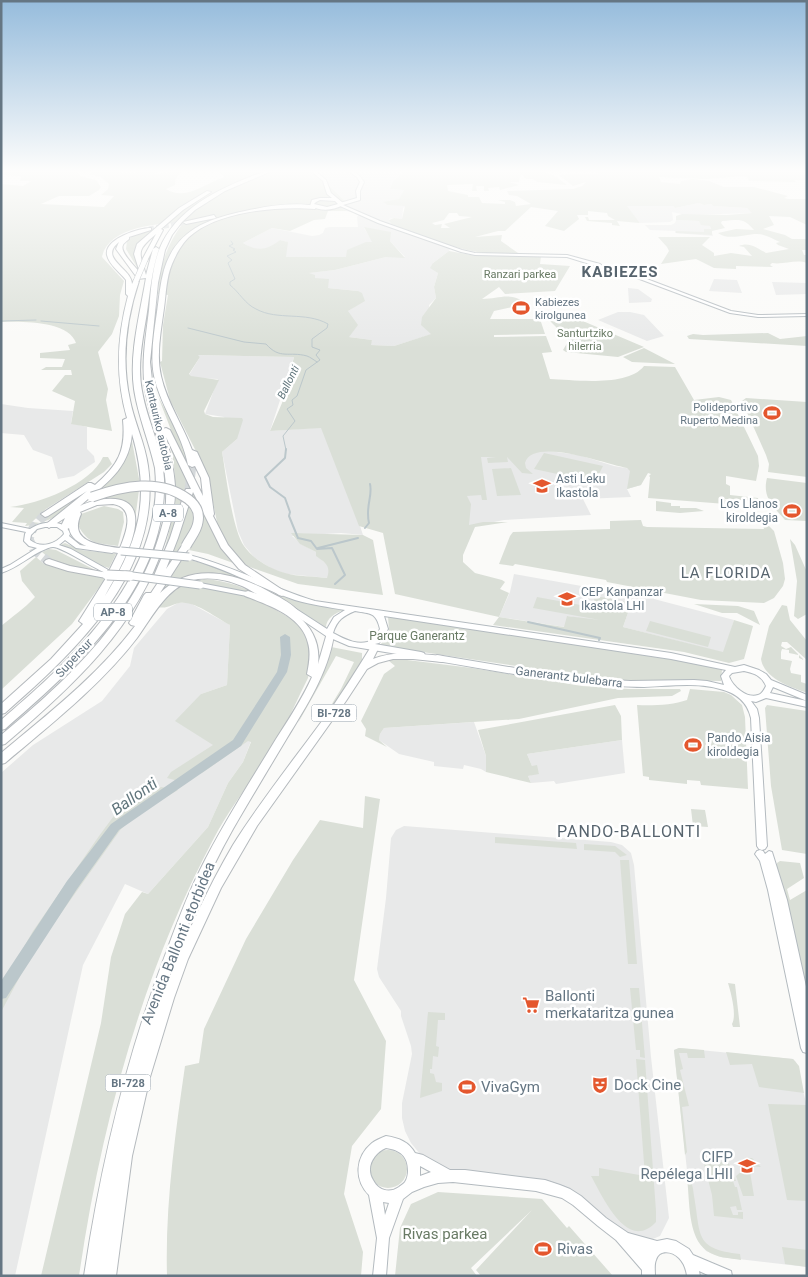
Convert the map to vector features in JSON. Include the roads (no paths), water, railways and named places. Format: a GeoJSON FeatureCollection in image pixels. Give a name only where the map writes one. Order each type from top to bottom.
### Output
{"type":"FeatureCollection","features":[{"type":"Feature","properties":{"kind":"highway"},"geometry":{"type":"LineString","coordinates":[[128,303],[129,280],[111,260],[108,253],[122,238],[147,230]]}},
{"type":"Feature","properties":{"kind":"highway"},"geometry":{"type":"LineString","coordinates":[[142,296],[142,284],[136,271],[123,258],[119,250],[120,244],[128,238],[148,230]]}},
{"type":"Feature","properties":{"kind":"highway"},"geometry":{"type":"LineString","coordinates":[[136,357],[136,333],[145,280],[138,257],[139,245],[157,230]]}},
{"type":"Feature","properties":{"kind":"highway","name":"A-8"},"geometry":{"type":"LineString","coordinates":[[1,710],[85,629],[114,590],[128,564],[142,526],[146,499],[146,479],[142,457],[126,400],[121,354],[122,332],[128,303],[136,281],[159,230]]}},
{"type":"Feature","properties":{"kind":"highway","name":"AP-8"},"geometry":{"type":"LineString","coordinates":[[136,357],[152,260],[155,250],[168,230]]}},
{"type":"Feature","properties":{"kind":"highway","name":"Kantauriko autobia"},"geometry":{"type":"LineString","coordinates":[[1,742],[47,702],[95,654],[145,581],[161,541],[167,521],[171,491],[169,462],[149,390],[146,361],[159,261],[166,240],[174,230]]}},
{"type":"Feature","properties":{"kind":"highway"},"geometry":{"type":"LineString","coordinates":[[192,466],[189,450],[162,393],[156,357],[166,275],[175,251],[196,230]]}},
{"type":"Feature","properties":{"kind":"highway","name":"Supersur"},"geometry":{"type":"LineString","coordinates":[[1,726],[52,681],[84,649],[120,601],[139,568],[150,541],[158,502],[160,479],[138,392],[136,357]]}},
{"type":"Feature","properties":{"kind":"highway"},"geometry":{"type":"LineString","coordinates":[[50,525],[109,478],[120,464],[128,441],[124,405],[126,400]]}},
{"type":"Feature","properties":{"kind":"highway"},"geometry":{"type":"LineString","coordinates":[[157,417],[165,427],[224,546],[247,570],[282,593]]}},
{"type":"Feature","properties":{"kind":"highway"},"geometry":{"type":"LineString","coordinates":[[177,426],[200,464],[205,478],[213,525]]}},
{"type":"Feature","properties":{"kind":"highway"},"geometry":{"type":"LineString","coordinates":[[45,514],[95,483],[112,469],[123,456]]}},
{"type":"Feature","properties":{"kind":"highway"},"geometry":{"type":"LineString","coordinates":[[66,513],[117,489],[138,486],[160,488],[181,494],[196,506],[199,517],[196,529],[186,546],[134,623],[72,696]]}},
{"type":"Feature","properties":{"kind":"highway"},"geometry":{"type":"LineString","coordinates":[[134,623],[161,571],[174,538],[189,490]]}},
{"type":"Feature","properties":{"kind":"highway"},"geometry":{"type":"LineString","coordinates":[[92,500],[75,517],[73,522],[74,531],[86,543],[100,548],[119,551]]}},
{"type":"Feature","properties":{"kind":"highway"},"geometry":{"type":"LineString","coordinates":[[65,533],[74,512],[92,500],[123,504],[130,511],[131,519],[125,544],[116,568],[69,645]]}},
{"type":"Feature","properties":{"kind":"highway"},"geometry":{"type":"LineString","coordinates":[[49,562],[68,568],[130,576]]}},
{"type":"Feature","properties":{"kind":"highway"},"geometry":{"type":"LineString","coordinates":[[1,760],[116,655],[160,598],[178,582],[203,576],[221,576],[263,593],[292,610]]}},
{"type":"Feature","properties":{"kind":"main road"},"geometry":{"type":"LineString","coordinates":[[248,594],[288,613],[298,620],[312,636],[315,647],[315,659],[302,704]]}},
{"type":"Feature","properties":{"kind":"main road","name":"Avenida Ballonti etorbidea"},"geometry":{"type":"LineString","coordinates":[[92,1276],[103,1194],[116,1132],[136,1053],[151,1007],[204,873],[310,692],[329,635]]}},
{"type":"Feature","properties":{"kind":"main road","name":"Avenida Ballonti etorbidea"},"geometry":{"type":"LineString","coordinates":[[108,1276],[125,1156],[142,1083],[156,1033],[193,932],[241,843],[363,670],[373,644]]}},
{"type":"Feature","properties":{"kind":"main road"},"geometry":{"type":"LineString","coordinates":[[363,670],[376,659],[388,656],[442,659]]}},
{"type":"Feature","properties":{"kind":"street"},"geometry":{"type":"LineString","coordinates":[[404,230],[451,248],[483,255],[572,256],[598,265],[625,270],[637,279]]}},
{"type":"Feature","properties":{"kind":"street"},"geometry":{"type":"LineString","coordinates":[[418,235],[479,253],[516,255]]}},
{"type":"Feature","properties":{"kind":"street"},"geometry":{"type":"LineString","coordinates":[[598,265],[611,274],[637,279],[737,314],[756,316],[807,315]]}},
{"type":"Feature","properties":{"kind":"street"},"geometry":{"type":"LineString","coordinates":[[608,271],[613,268]]}},
{"type":"Feature","properties":{"kind":"street"},"geometry":{"type":"LineString","coordinates":[[620,276],[628,274]]}},
{"type":"Feature","properties":{"kind":"street"},"geometry":{"type":"LineString","coordinates":[[1,525],[31,531],[50,525],[65,533],[78,547],[165,553],[190,557],[227,568],[282,593],[314,602],[376,613],[671,656],[733,669],[751,669],[762,674],[769,682],[807,698]]}},
{"type":"Feature","properties":{"kind":"street"},"geometry":{"type":"LineString","coordinates":[[27,556],[30,544],[27,538],[31,531]]}},
{"type":"Feature","properties":{"kind":"street"},"geometry":{"type":"LineString","coordinates":[[54,545],[65,533]]}},
{"type":"Feature","properties":{"kind":"street"},"geometry":{"type":"LineString","coordinates":[[30,544],[45,547]]}},
{"type":"Feature","properties":{"kind":"street"},"geometry":{"type":"LineString","coordinates":[[1,571],[15,566],[27,556],[45,547],[54,545],[70,551],[108,573]]}},
{"type":"Feature","properties":{"kind":"street"},"geometry":{"type":"LineString","coordinates":[[130,576],[200,585],[264,598],[292,610],[329,635],[343,642],[373,644],[384,629],[381,617],[376,613]]}},
{"type":"Feature","properties":{"kind":"street"},"geometry":{"type":"LineString","coordinates":[[329,635],[334,619],[342,613],[354,609]]}},
{"type":"Feature","properties":{"kind":"street","name":"Ganerantz bulebarra"},"geometry":{"type":"LineString","coordinates":[[373,644],[442,659],[584,681],[630,684],[709,684],[732,690]]}},
{"type":"Feature","properties":{"kind":"street"},"geometry":{"type":"LineString","coordinates":[[733,669],[726,675],[725,679],[732,690],[743,696],[753,709],[764,850],[807,1048]]}},
{"type":"Feature","properties":{"kind":"street"},"geometry":{"type":"LineString","coordinates":[[753,709],[769,690],[769,682]]}},
{"type":"Feature","properties":{"kind":"street"},"geometry":{"type":"LineString","coordinates":[[743,696],[779,696],[807,704]]}},
{"type":"Feature","properties":{"kind":"street"},"geometry":{"type":"LineString","coordinates":[[764,850],[782,900],[807,1017]]}},
{"type":"Feature","properties":{"kind":"street"},"geometry":{"type":"LineString","coordinates":[[398,1196],[390,1197],[375,1192],[369,1186],[364,1171],[368,1155],[373,1149],[388,1142],[404,1147],[413,1159],[415,1173],[410,1186]]}},
{"type":"Feature","properties":{"kind":"street"},"geometry":{"type":"LineString","coordinates":[[413,1159],[419,1159],[448,1176]]}},
{"type":"Feature","properties":{"kind":"street"},"geometry":{"type":"LineString","coordinates":[[379,1276],[383,1238],[398,1196],[410,1186],[430,1178],[448,1176],[537,1185],[560,1191],[579,1202],[625,1239],[649,1272]]}},
{"type":"Feature","properties":{"kind":"street"},"geometry":{"type":"LineString","coordinates":[[375,1192],[383,1238]]}},
{"type":"Feature","properties":{"kind":"street"},"geometry":{"type":"LineString","coordinates":[[625,1239],[657,1247],[669,1245],[677,1247],[691,1261],[726,1276]]}},
{"type":"Feature","properties":{"kind":"street"},"geometry":{"type":"LineString","coordinates":[[649,1272],[650,1256],[657,1247]]}},
{"type":"Feature","properties":{"kind":"street"},"geometry":{"type":"LineString","coordinates":[[691,1261],[694,1276]]}},
{"type":"Feature","properties":{"kind":"waterway","name":"Ballonti"},"geometry":{"type":"LineString","coordinates":[[231,241],[233,244],[229,246],[235,249],[233,250],[236,252],[227,256],[232,260],[228,263],[235,279],[230,282],[230,285],[249,304],[264,313],[310,318],[328,324],[327,328],[312,339],[312,347],[320,350],[316,355],[320,360],[306,370],[297,396],[292,400],[293,405],[287,409],[295,421],[283,436],[286,450]]}},
{"type":"Feature","properties":{"kind":"waterway"},"geometry":{"type":"LineString","coordinates":[[1,321],[36,320]]}},
{"type":"Feature","properties":{"kind":"waterway"},"geometry":{"type":"LineString","coordinates":[[41,321],[99,326]]}},
{"type":"Feature","properties":{"kind":"waterway"},"geometry":{"type":"LineString","coordinates":[[188,328],[244,342],[266,344],[280,354],[307,356],[317,362]]}},
{"type":"Feature","properties":{"kind":"waterway","name":"Ballonti"},"geometry":{"type":"LineString","coordinates":[[286,450],[285,458],[265,477],[270,487],[285,498],[290,512],[289,516],[298,538],[311,541],[317,549],[332,548],[345,575],[335,584]]}},
{"type":"Feature","properties":{"kind":"waterway"},"geometry":{"type":"LineString","coordinates":[[365,528],[369,523],[370,484]]}},
{"type":"Feature","properties":{"kind":"waterway"},"geometry":{"type":"LineString","coordinates":[[318,548],[358,538]]}},
{"type":"Feature","properties":{"kind":"waterway"},"geometry":{"type":"LineString","coordinates":[[528,622],[600,638],[599,640]]}},
{"type":"Feature","properties":{"kind":"waterway","name":"Ballonti"},"geometry":{"type":"LineString","coordinates":[[1,993],[72,885],[115,827],[237,743],[282,672],[286,655],[285,637]]}},
{"type":"Feature","properties":{"kind":"tunnel"},"geometry":{"type":"LineString","coordinates":[[189,490],[192,465]]}},
{"type":"Feature","properties":{"kind":"tunnel"},"geometry":{"type":"LineString","coordinates":[[45,514],[33,528],[29,539],[34,550],[49,562]]}},
{"type":"Feature","properties":{"kind":"place","name":"Kabiezes kirolgunea"},"geometry":{"type":"Point","coordinates":[521,308]}},
{"type":"Feature","properties":{"kind":"place","name":"Polideportivo Ruperto Medina"},"geometry":{"type":"Point","coordinates":[772,413]}},
{"type":"Feature","properties":{"kind":"place","name":"Asti Leku Ikastola"},"geometry":{"type":"Point","coordinates":[542,486]}},
{"type":"Feature","properties":{"kind":"place","name":"Los Llanos kiroldegia"},"geometry":{"type":"Point","coordinates":[792,511]}},
{"type":"Feature","properties":{"kind":"place","name":"CEP Kanpanzar Ikastola LHI"},"geometry":{"type":"Point","coordinates":[567,599]}},
{"type":"Feature","properties":{"kind":"place","name":"Pando Aisia kiroldegia"},"geometry":{"type":"Point","coordinates":[693,745]}},
{"type":"Feature","properties":{"kind":"place","name":"Ballonti merkataritza gunea"},"geometry":{"type":"Point","coordinates":[531,1005]}},
{"type":"Feature","properties":{"kind":"place","name":"Dock Cine"},"geometry":{"type":"Point","coordinates":[600,1085]}},
{"type":"Feature","properties":{"kind":"place","name":"VivaGym"},"geometry":{"type":"Point","coordinates":[467,1087]}},
{"type":"Feature","properties":{"kind":"place","name":"CIFP Repélega LHII"},"geometry":{"type":"Point","coordinates":[747,1166]}},
{"type":"Feature","properties":{"kind":"place","name":"Rivas"},"geometry":{"type":"Point","coordinates":[543,1249]}},
{"type":"Feature","properties":{"kind":"district","name":"KABIEZES"},"geometry":{"type":"Point","coordinates":[620,272]}},
{"type":"Feature","properties":{"kind":"district","name":"LA FLORIDA"},"geometry":{"type":"Point","coordinates":[726,573]}},
{"type":"Feature","properties":{"kind":"district","name":"PANDO-BALLONTI"},"geometry":{"type":"Point","coordinates":[629,831]}},
{"type":"Feature","properties":{"kind":"park label","name":"Ranzari parkea"},"geometry":{"type":"Point","coordinates":[520,274]}},
{"type":"Feature","properties":{"kind":"park label","name":"Santurtziko hilerria"},"geometry":{"type":"Point","coordinates":[585,339]}},
{"type":"Feature","properties":{"kind":"park label","name":"Parque Ganerantz"},"geometry":{"type":"Point","coordinates":[417,636]}},
{"type":"Feature","properties":{"kind":"park label","name":"Rivas parkea"},"geometry":{"type":"Point","coordinates":[445,1234]}}]}
